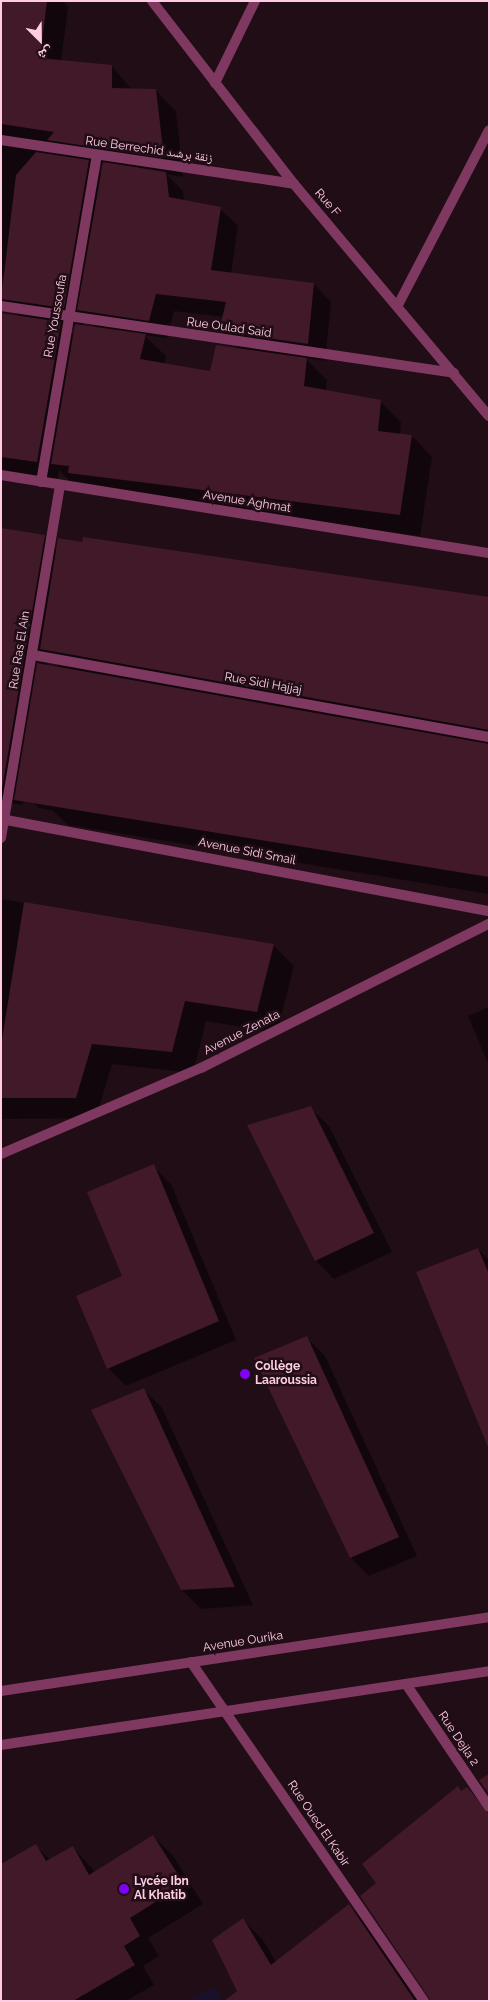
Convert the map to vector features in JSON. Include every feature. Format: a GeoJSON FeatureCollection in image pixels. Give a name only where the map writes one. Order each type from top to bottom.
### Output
{"type":"FeatureCollection","features":[{"type":"Feature","properties":{"kind":"street","name":"Rue F"},"geometry":{"type":"LineString","coordinates":[[152,1],[294,184],[398,305],[489,416]]}},
{"type":"Feature","properties":{"kind":"street"},"geometry":{"type":"LineString","coordinates":[[215,83],[255,1]]}},
{"type":"Feature","properties":{"kind":"street"},"geometry":{"type":"LineString","coordinates":[[398,305],[489,130]]}},
{"type":"Feature","properties":{"kind":"street","name":"Rue Berrechid زنقة برشىد"},"geometry":{"type":"LineString","coordinates":[[1,140],[294,184]]}},
{"type":"Feature","properties":{"kind":"street","name":"Rue Youssoufia"},"geometry":{"type":"LineString","coordinates":[[41,482],[97,155]]}},
{"type":"Feature","properties":{"kind":"street","name":"Rue Oulad Said"},"geometry":{"type":"LineString","coordinates":[[1,306],[68,318],[454,373]]}},
{"type":"Feature","properties":{"kind":"street","name":"Avenue Aghmat"},"geometry":{"type":"LineString","coordinates":[[1,475],[489,553]]}},
{"type":"Feature","properties":{"kind":"street","name":"Rue Ras El Ain"},"geometry":{"type":"LineString","coordinates":[[1,838],[60,484]]}},
{"type":"Feature","properties":{"kind":"street","name":"Rue Sidi Hajjaj"},"geometry":{"type":"LineString","coordinates":[[33,654],[489,737]]}},
{"type":"Feature","properties":{"kind":"street","name":"Avenue Sidi Smail"},"geometry":{"type":"LineString","coordinates":[[3,819],[489,911]]}},
{"type":"Feature","properties":{"kind":"street","name":"Avenue Zenata"},"geometry":{"type":"LineString","coordinates":[[1,1154],[201,1068],[489,924]]}},
{"type":"Feature","properties":{"kind":"street","name":"Avenue Ourika"},"geometry":{"type":"LineString","coordinates":[[1,1691],[489,1617]]}},
{"type":"Feature","properties":{"kind":"street","name":"Rue Oued El Kabir"},"geometry":{"type":"LineString","coordinates":[[191,1662],[424,2001]]}},
{"type":"Feature","properties":{"kind":"street"},"geometry":{"type":"LineString","coordinates":[[1,1745],[226,1713],[489,1671]]}},
{"type":"Feature","properties":{"kind":"street","name":"Rue Dejla 2"},"geometry":{"type":"LineString","coordinates":[[406,1684],[489,1807]]}},
{"type":"Feature","properties":{"kind":"shaded area"},"geometry":{"type":"Polygon","coordinates":[[[215,1986],[222,2001],[188,2001],[215,1986]]]}},
{"type":"Feature","properties":{"kind":"building"},"geometry":{"type":"Polygon","coordinates":[[[1,1],[47,1],[40,58],[112,65],[112,88],[156,89],[164,158],[47,140],[54,132],[1,124],[1,1]]]}},
{"type":"Feature","properties":{"kind":"building"},"geometry":{"type":"Polygon","coordinates":[[[36,152],[89,160],[64,308],[1,299],[16,175],[36,152]]]}},
{"type":"Feature","properties":{"kind":"building"},"geometry":{"type":"Polygon","coordinates":[[[103,162],[166,172],[169,197],[221,207],[211,270],[314,283],[308,344],[219,331],[226,302],[156,294],[149,321],[77,310],[103,162]]]}},
{"type":"Feature","properties":{"kind":"building"},"geometry":{"type":"Polygon","coordinates":[[[1,313],[61,322],[37,462],[1,457],[1,313]]]}},
{"type":"Feature","properties":{"kind":"building"},"geometry":{"type":"Polygon","coordinates":[[[75,324],[146,334],[140,359],[210,371],[216,345],[307,358],[304,386],[381,400],[378,431],[412,435],[400,515],[68,473],[69,466],[51,464],[75,324]]]}},
{"type":"Feature","properties":{"kind":"building"},"geometry":{"type":"Polygon","coordinates":[[[1,528],[45,535],[1,795],[1,528]]]}},
{"type":"Feature","properties":{"kind":"building"},"geometry":{"type":"Polygon","coordinates":[[[83,537],[489,597],[489,730],[40,649],[58,538],[82,542],[83,537]]]}},
{"type":"Feature","properties":{"kind":"building"},"geometry":{"type":"Polygon","coordinates":[[[37,663],[489,744],[489,877],[14,800],[37,663]]]}},
{"type":"Feature","properties":{"kind":"building"},"geometry":{"type":"Polygon","coordinates":[[[24,902],[274,944],[257,1012],[185,1001],[172,1052],[92,1044],[76,1098],[1,1098],[1,1046],[24,902]]]}},
{"type":"Feature","properties":{"kind":"building"},"geometry":{"type":"Polygon","coordinates":[[[311,1106],[374,1233],[315,1261],[247,1125],[311,1106]]]}},
{"type":"Feature","properties":{"kind":"building"},"geometry":{"type":"Polygon","coordinates":[[[154,1164],[219,1321],[107,1369],[76,1296],[122,1276],[87,1192],[154,1164]]]}},
{"type":"Feature","properties":{"kind":"building"},"geometry":{"type":"Polygon","coordinates":[[[478,1248],[489,1274],[488,1447],[416,1272],[478,1248]]]}},
{"type":"Feature","properties":{"kind":"building"},"geometry":{"type":"Polygon","coordinates":[[[307,1336],[399,1537],[350,1558],[254,1358],[307,1336]]]}},
{"type":"Feature","properties":{"kind":"building"},"geometry":{"type":"Polygon","coordinates":[[[144,1388],[235,1587],[181,1590],[91,1410],[144,1388]]]}},
{"type":"Feature","properties":{"kind":"building"},"geometry":{"type":"Polygon","coordinates":[[[489,1774],[489,1794],[479,1780],[489,1774]]]}},
{"type":"Feature","properties":{"kind":"building"},"geometry":{"type":"Polygon","coordinates":[[[458,1786],[461,1791],[467,1787],[489,1814],[489,2001],[431,2001],[360,1896],[376,1883],[362,1864],[458,1786]]]}},
{"type":"Feature","properties":{"kind":"building"},"geometry":{"type":"Polygon","coordinates":[[[153,1835],[184,1884],[130,1918],[140,1936],[124,1946],[135,1965],[73,2001],[1,2001],[1,1864],[36,1844],[46,1861],[73,1846],[89,1875],[153,1835]]]}},
{"type":"Feature","properties":{"kind":"building"},"geometry":{"type":"Polygon","coordinates":[[[349,1904],[415,2001],[224,2001],[237,1991],[212,1940],[243,1918],[271,1965],[349,1904]]]}},
{"type":"Feature","properties":{"kind":"place","name":"Collège Laaroussia"},"geometry":{"type":"Point","coordinates":[245,1374]}},
{"type":"Feature","properties":{"kind":"place","name":"Lycée Ibn Al Khatib"},"geometry":{"type":"Point","coordinates":[124,1889]}}]}
